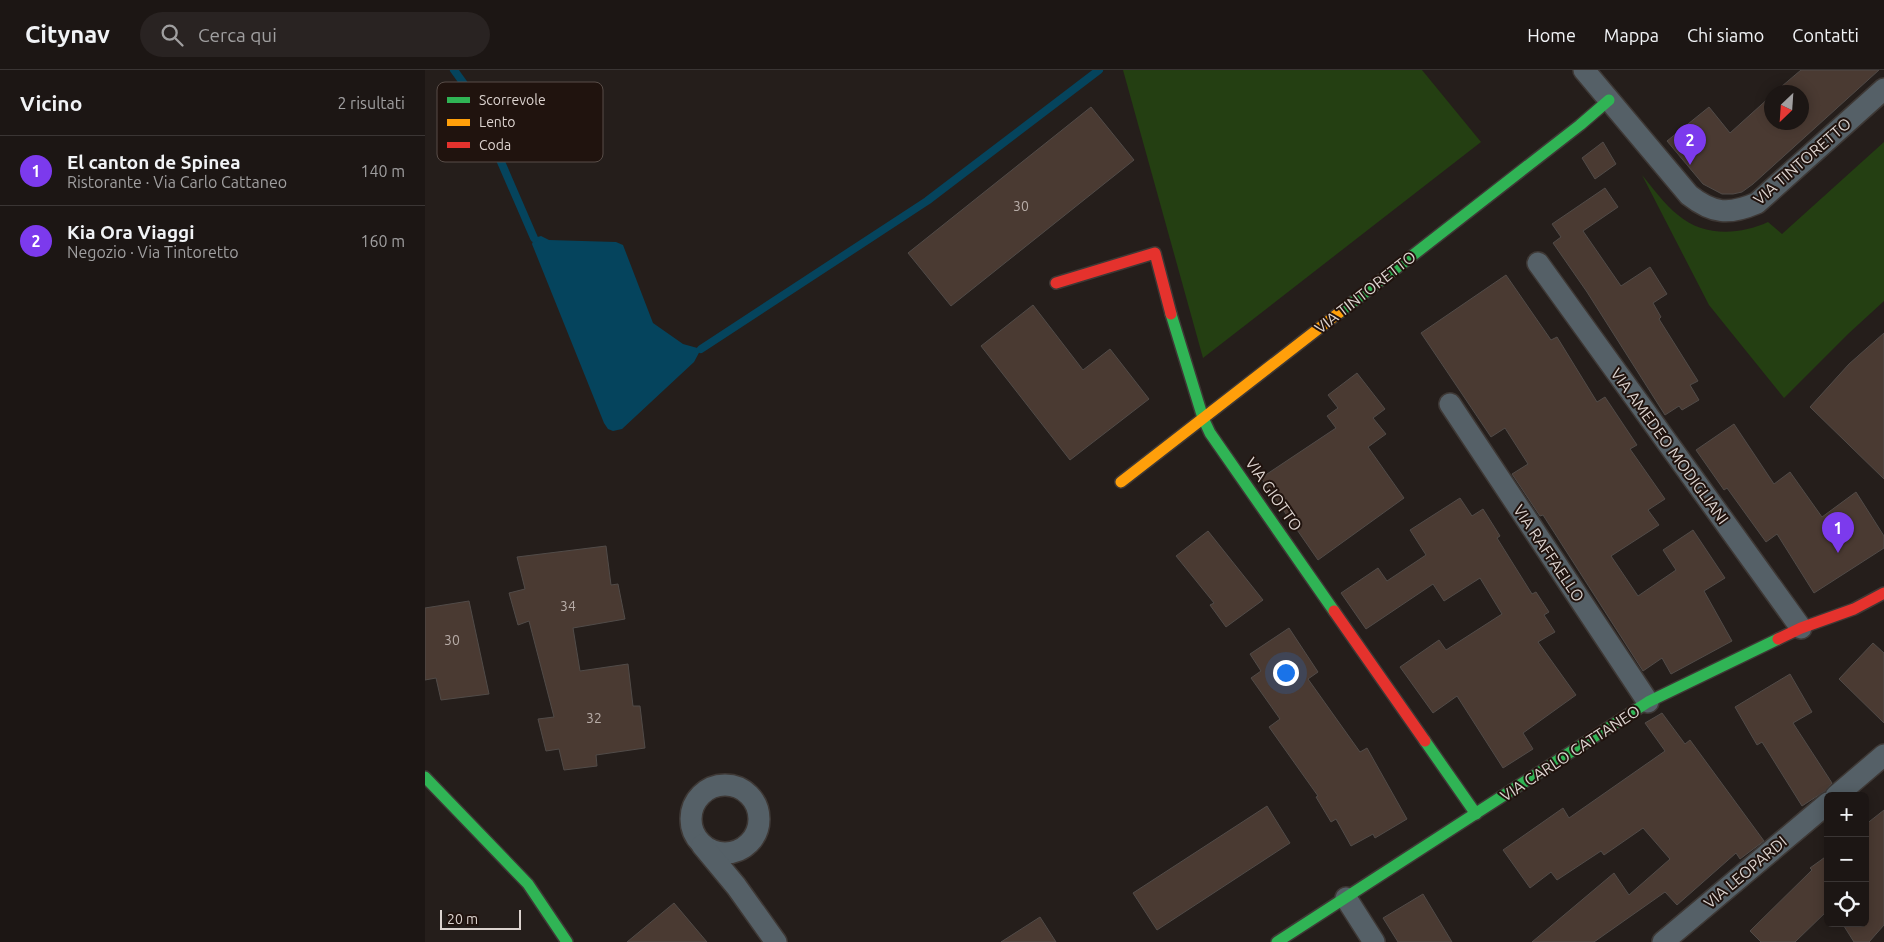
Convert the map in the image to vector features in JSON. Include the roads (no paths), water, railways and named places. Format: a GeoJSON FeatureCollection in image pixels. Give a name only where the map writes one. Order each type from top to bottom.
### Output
{"type":"FeatureCollection","features":[{"type":"Feature","properties":{"kind":"street","name":"VIA TINTORETTO"},"geometry":{"type":"LineString","coordinates":[[1584,70],[1689,195],[1711,210],[1724,212],[1739,211],[1757,203],[1884,90]]}},
{"type":"Feature","properties":{"kind":"street","name":"VIA TINTORETTO"},"geometry":{"type":"LineString","coordinates":[[1121,482],[1609,100]]}},
{"type":"Feature","properties":{"kind":"street","name":"VIA GIOTTO"},"geometry":{"type":"LineString","coordinates":[[1056,283],[1155,254],[1177,336],[1203,418],[1210,432],[1476,814]]}},
{"type":"Feature","properties":{"kind":"street","name":"VIA AMEDEO MODIGLIANI"},"geometry":{"type":"LineString","coordinates":[[1538,263],[1801,628]]}},
{"type":"Feature","properties":{"kind":"street","name":"VIA RAFFAELLO"},"geometry":{"type":"LineString","coordinates":[[1450,404],[1648,702]]}},
{"type":"Feature","properties":{"kind":"street","name":"VIA CARLO CATTANEO"},"geometry":{"type":"LineString","coordinates":[[1277,942],[1648,702],[1801,628],[1854,609],[1882,594]]}},
{"type":"Feature","properties":{"kind":"street"},"geometry":{"type":"LineString","coordinates":[[1841,792],[1884,756]]}},
{"type":"Feature","properties":{"kind":"street"},"geometry":{"type":"LineString","coordinates":[[425,777],[528,884],[567,942]]}},
{"type":"Feature","properties":{"kind":"street"},"geometry":{"type":"LineString","coordinates":[[701,844],[721,853],[735,851],[745,846],[753,838],[758,828],[757,806],[743,789],[721,784],[711,787],[701,794],[695,802],[691,813],[691,824],[701,844],[736,886],[776,942]]}},
{"type":"Feature","properties":{"kind":"street","name":"VIA LEOPARDI"},"geometry":{"type":"LineString","coordinates":[[1663,942],[1824,806]]}},
{"type":"Feature","properties":{"kind":"street"},"geometry":{"type":"LineString","coordinates":[[735,851],[733,862],[736,886]]}},
{"type":"Feature","properties":{"kind":"street"},"geometry":{"type":"LineString","coordinates":[[1346,898],[1374,942]]}},
{"type":"Feature","properties":{"kind":"water"},"geometry":{"type":"Polygon","coordinates":[[[541,236],[549,240],[616,242],[623,245],[653,323],[683,344],[701,349],[694,362],[622,429],[613,431],[608,429],[604,423],[532,244],[534,238],[541,236]]]}},
{"type":"Feature","properties":{"kind":"waterway"},"geometry":{"type":"LineString","coordinates":[[454,70],[463,82]]}},
{"type":"Feature","properties":{"kind":"waterway"},"geometry":{"type":"LineString","coordinates":[[701,349],[927,201],[1099,70]]}},
{"type":"Feature","properties":{"kind":"waterway"},"geometry":{"type":"LineString","coordinates":[[501,162],[534,238]]}},
{"type":"Feature","properties":{"kind":"place","name":"Kia Ora Viaggi"},"geometry":{"type":"Point","coordinates":[1690,165]}},
{"type":"Feature","properties":{"kind":"place","name":"El canton de Spinea"},"geometry":{"type":"Point","coordinates":[1838,553]}}]}
